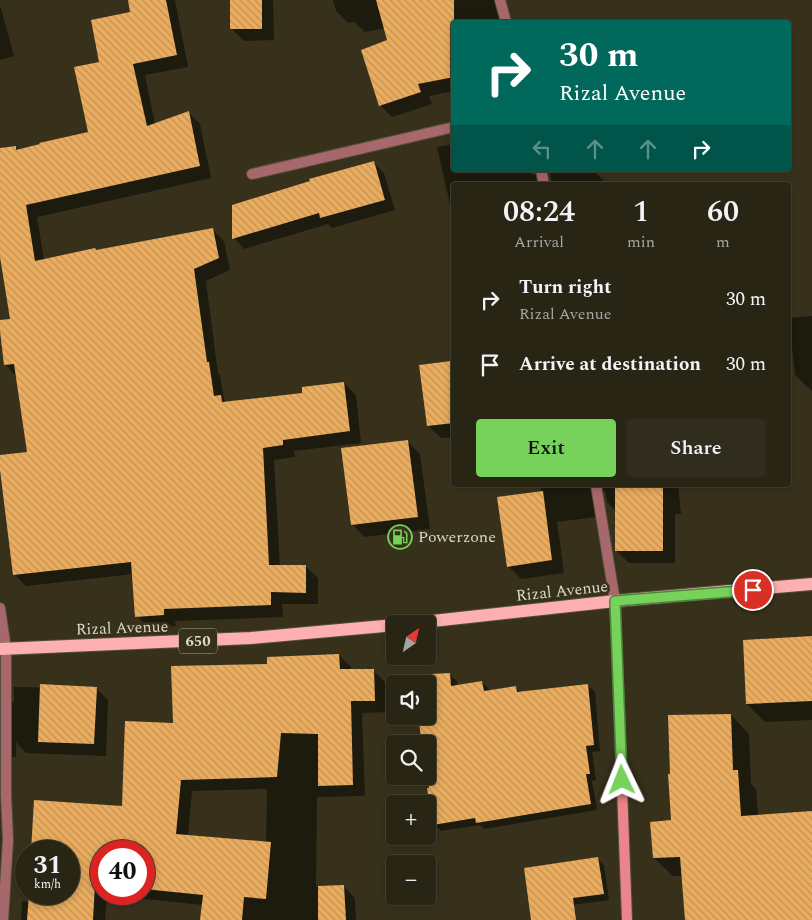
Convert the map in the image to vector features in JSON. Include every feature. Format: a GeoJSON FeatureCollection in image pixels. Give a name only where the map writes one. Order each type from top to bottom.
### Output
{"type":"FeatureCollection","features":[{"type":"Feature","properties":{"kind":"main road","name":"Rizal Avenue"},"geometry":{"type":"LineString","coordinates":[[436,621],[615,601],[812,584]]}},
{"type":"Feature","properties":{"kind":"main road","name":"Rizal Avenue"},"geometry":{"type":"LineString","coordinates":[[3,649],[251,638],[386,626]]}},
{"type":"Feature","properties":{"kind":"street"},"geometry":{"type":"LineString","coordinates":[[500,0],[505,20]]}},
{"type":"Feature","properties":{"kind":"street"},"geometry":{"type":"LineString","coordinates":[[252,174],[451,128]]}},
{"type":"Feature","properties":{"kind":"street"},"geometry":{"type":"LineString","coordinates":[[596,487],[615,601],[627,920]]}},
{"type":"Feature","properties":{"kind":"street"},"geometry":{"type":"LineString","coordinates":[[0,608],[3,649],[8,840],[3,920]]}},
{"type":"Feature","properties":{"kind":"building"},"geometry":{"type":"Polygon","coordinates":[[[128,0],[166,0],[177,55],[133,64],[147,126],[189,111],[200,166],[26,205],[35,261],[95,248],[96,250],[213,228],[219,258],[194,269],[207,362],[209,362],[214,396],[221,395],[222,402],[302,393],[302,387],[344,382],[350,431],[283,440],[283,445],[263,448],[269,565],[306,565],[306,593],[271,592],[271,605],[164,609],[164,615],[135,617],[131,562],[13,575],[0,470],[0,455],[27,452],[14,364],[4,365],[0,331],[0,320],[10,319],[0,257],[0,148],[16,146],[16,150],[88,132],[74,67],[99,62],[91,20],[130,12],[128,0]]]}},
{"type":"Feature","properties":{"kind":"building"},"geometry":{"type":"Polygon","coordinates":[[[230,0],[262,0],[262,29],[230,29],[230,0]]]}},
{"type":"Feature","properties":{"kind":"building"},"geometry":{"type":"Polygon","coordinates":[[[376,0],[454,0],[454,20],[451,20],[451,78],[418,84],[421,92],[379,106],[361,50],[387,40],[376,0]]]}},
{"type":"Feature","properties":{"kind":"building"},"geometry":{"type":"Polygon","coordinates":[[[374,161],[385,200],[320,218],[319,213],[232,239],[232,205],[310,181],[309,179],[374,161]]]}},
{"type":"Feature","properties":{"kind":"building"},"geometry":{"type":"Polygon","coordinates":[[[451,361],[451,423],[427,426],[419,365],[451,361]]]}},
{"type":"Feature","properties":{"kind":"building"},"geometry":{"type":"Polygon","coordinates":[[[408,440],[418,517],[351,525],[341,448],[408,440]]]}},
{"type":"Feature","properties":{"kind":"building"},"geometry":{"type":"Polygon","coordinates":[[[615,487],[663,487],[663,551],[615,551],[615,487]]]}},
{"type":"Feature","properties":{"kind":"building"},"geometry":{"type":"Polygon","coordinates":[[[543,491],[552,560],[507,567],[497,497],[543,491]]]}},
{"type":"Feature","properties":{"kind":"building"},"geometry":{"type":"Polygon","coordinates":[[[812,636],[812,701],[746,704],[743,640],[812,636]]]}},
{"type":"Feature","properties":{"kind":"building"},"geometry":{"type":"Polygon","coordinates":[[[339,654],[340,669],[374,669],[375,701],[351,701],[353,785],[318,786],[318,734],[281,733],[277,777],[181,780],[176,834],[271,842],[266,899],[244,897],[242,920],[200,920],[203,895],[155,890],[155,840],[90,840],[90,905],[94,905],[93,920],[27,920],[28,905],[80,905],[80,840],[32,840],[34,800],[122,806],[125,721],[173,723],[171,666],[267,664],[267,657],[339,654]]]}},
{"type":"Feature","properties":{"kind":"building"},"geometry":{"type":"Polygon","coordinates":[[[450,673],[451,686],[482,681],[484,691],[516,686],[517,692],[588,684],[594,745],[586,746],[590,774],[586,774],[591,804],[476,823],[475,818],[436,824],[436,795],[428,795],[427,788],[429,788],[429,785],[436,785],[436,735],[421,735],[419,725],[436,725],[436,675],[411,675],[450,673]]]}},
{"type":"Feature","properties":{"kind":"building"},"geometry":{"type":"Polygon","coordinates":[[[40,684],[97,687],[94,744],[38,742],[40,684]]]}},
{"type":"Feature","properties":{"kind":"building"},"geometry":{"type":"Polygon","coordinates":[[[731,714],[733,770],[738,770],[741,816],[812,811],[812,920],[685,920],[680,857],[653,858],[650,822],[671,820],[668,774],[670,774],[668,715],[731,714]]]}},
{"type":"Feature","properties":{"kind":"building"},"geometry":{"type":"Polygon","coordinates":[[[598,857],[604,894],[573,898],[576,920],[531,920],[524,868],[598,857]]]}},
{"type":"Feature","properties":{"kind":"building"},"geometry":{"type":"Polygon","coordinates":[[[344,885],[346,920],[318,920],[318,886],[344,885]]]}},
{"type":"Feature","properties":{"kind":"place","name":"Powerzone"},"geometry":{"type":"Point","coordinates":[400,537]}},
{"type":"Feature","properties":{"kind":"route"},"geometry":{"type":"LineString","coordinates":[[622,780],[615,601],[753,590]]}}]}
